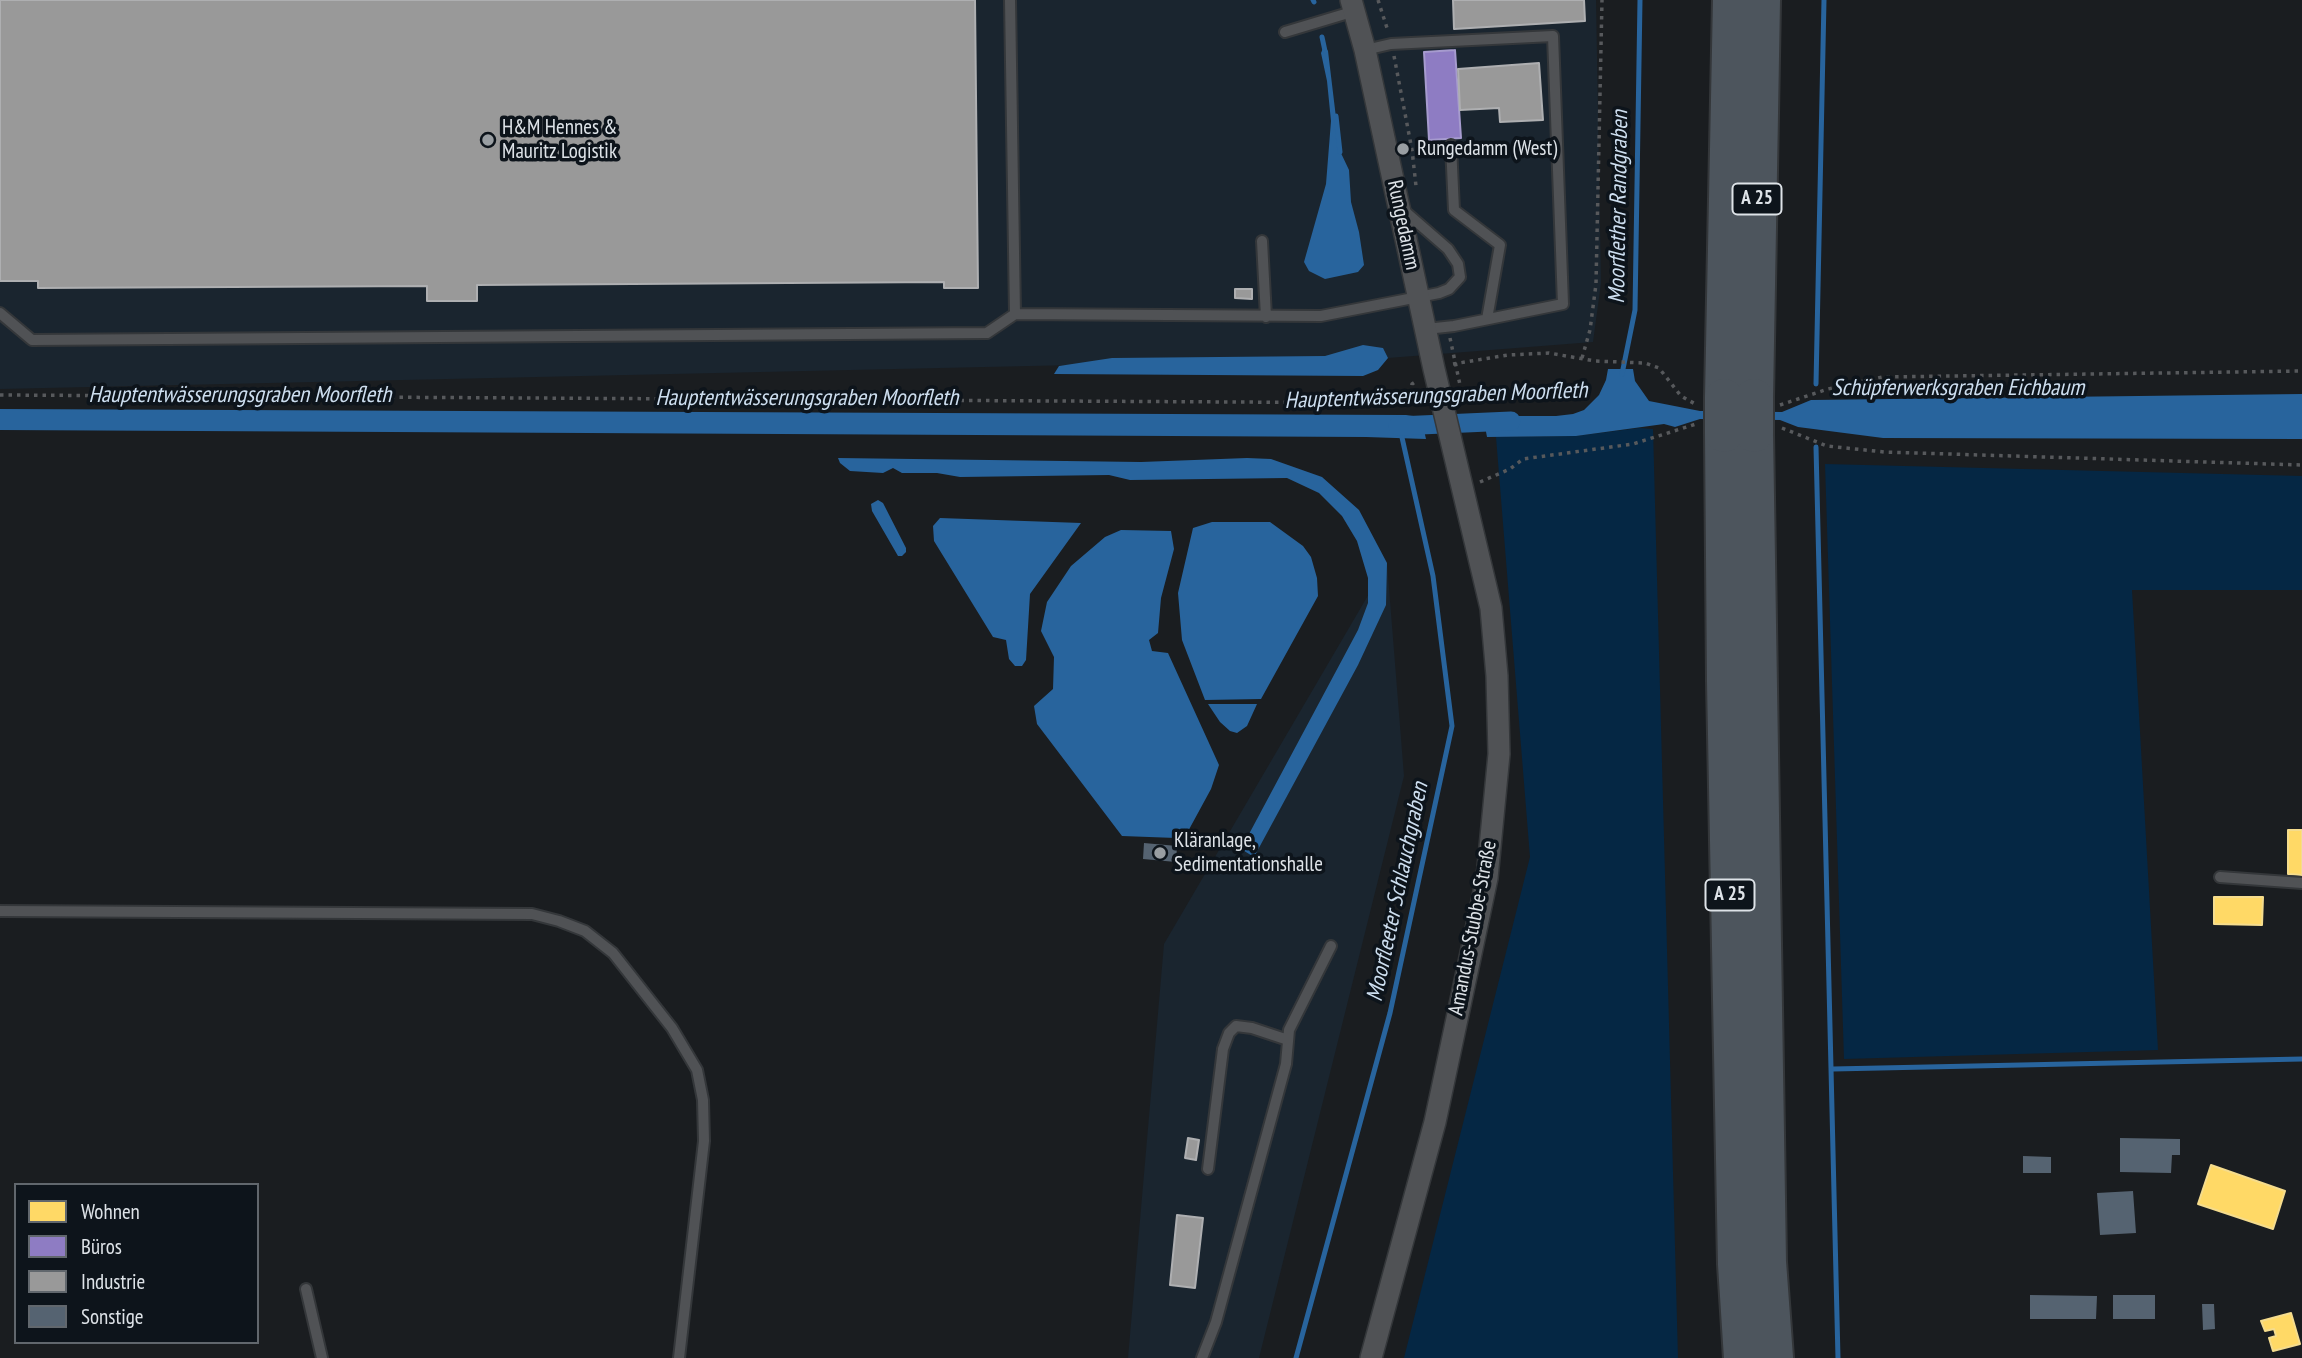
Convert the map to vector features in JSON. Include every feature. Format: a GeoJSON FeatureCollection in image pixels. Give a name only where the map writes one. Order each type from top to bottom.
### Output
{"type":"FeatureCollection","features":[{"type":"Feature","properties":{"kind":"highway","name":"A 25"},"geometry":{"type":"LineString","coordinates":[[1732,0],[1739,415],[1768,1262],[1774,1358]]}},
{"type":"Feature","properties":{"kind":"highway","name":"A 25"},"geometry":{"type":"LineString","coordinates":[[1743,1358],[1737,1264],[1726,681],[1761,0]]}},
{"type":"Feature","properties":{"kind":"street","name":"Rungedamm"},"geometry":{"type":"LineString","coordinates":[[1353,6],[1365,50],[1434,369]]}},
{"type":"Feature","properties":{"kind":"street","name":"Amandus-Stubbe-Straße"},"geometry":{"type":"LineString","coordinates":[[1371,1358],[1435,1122],[1487,878],[1499,754],[1497,676],[1491,608],[1451,439],[1454,407],[1434,369]]}},
{"type":"Feature","properties":{"kind":"lane"},"geometry":{"type":"LineString","coordinates":[[1010,0],[1015,314]]}},
{"type":"Feature","properties":{"kind":"lane"},"geometry":{"type":"LineString","coordinates":[[1285,32],[1353,6]]}},
{"type":"Feature","properties":{"kind":"lane"},"geometry":{"type":"LineString","coordinates":[[1365,50],[1391,44],[1553,36],[1563,304],[1426,329]]}},
{"type":"Feature","properties":{"kind":"lane"},"geometry":{"type":"LineString","coordinates":[[1451,145],[1454,210],[1500,245],[1487,319]]}},
{"type":"Feature","properties":{"kind":"lane"},"geometry":{"type":"LineString","coordinates":[[0,313],[32,340],[988,334],[1015,314],[1321,316],[1445,291],[1456,284],[1461,276],[1452,254],[1400,208]]}},
{"type":"Feature","properties":{"kind":"lane"},"geometry":{"type":"LineString","coordinates":[[1262,241],[1266,317]]}},
{"type":"Feature","properties":{"kind":"lane"},"geometry":{"type":"LineString","coordinates":[[2220,877],[2302,883]]}},
{"type":"Feature","properties":{"kind":"lane"},"geometry":{"type":"LineString","coordinates":[[0,911],[532,914],[585,931],[613,953],[672,1028],[697,1070],[703,1100],[704,1141],[679,1358]]}},
{"type":"Feature","properties":{"kind":"lane"},"geometry":{"type":"LineString","coordinates":[[1202,1358],[1216,1322],[1286,1064],[1289,1030],[1331,946]]}},
{"type":"Feature","properties":{"kind":"lane"},"geometry":{"type":"LineString","coordinates":[[1208,1169],[1223,1049],[1229,1033],[1236,1026],[1252,1028],[1288,1040]]}},
{"type":"Feature","properties":{"kind":"lane"},"geometry":{"type":"LineString","coordinates":[[306,1289],[322,1358]]}},
{"type":"Feature","properties":{"kind":"path"},"geometry":{"type":"LineString","coordinates":[[1378,0],[1391,44],[1412,150],[1420,225]]}},
{"type":"Feature","properties":{"kind":"path"},"geometry":{"type":"LineString","coordinates":[[1582,358],[1590,330],[1597,284],[1602,0]]}},
{"type":"Feature","properties":{"kind":"path"},"geometry":{"type":"LineString","coordinates":[[1448,327],[1455,364],[1454,407]]}},
{"type":"Feature","properties":{"kind":"path"},"geometry":{"type":"LineString","coordinates":[[0,395],[1410,403],[1412,384],[1434,369],[1549,353],[1595,360],[1645,363],[1659,368],[1681,396],[1827,446],[1884,452],[2302,466]]}},
{"type":"Feature","properties":{"kind":"path"},"geometry":{"type":"LineString","coordinates":[[1461,480],[1482,482],[1510,469],[1523,459],[1633,444],[1828,389],[1882,377],[2302,371]]}},
{"type":"Feature","properties":{"kind":"shaded area"},"geometry":{"type":"Polygon","coordinates":[[[0,0],[1596,0],[1601,283],[1593,342],[1388,358],[0,389],[0,0]]]}},
{"type":"Feature","properties":{"kind":"shaded area"},"geometry":{"type":"Polygon","coordinates":[[[1639,428],[1653,429],[1678,1358],[1404,1358],[1530,857],[1496,437],[1576,436],[1639,428]]]}},
{"type":"Feature","properties":{"kind":"shaded area"},"geometry":{"type":"Polygon","coordinates":[[[1825,464],[2302,476],[2302,590],[2132,590],[2158,1050],[1844,1059],[1825,464]]]}},
{"type":"Feature","properties":{"kind":"shaded area"},"geometry":{"type":"Polygon","coordinates":[[[1387,563],[1404,776],[1259,1358],[1128,1358],[1164,944],[1387,563]]]}},
{"type":"Feature","properties":{"kind":"water"},"geometry":{"type":"Polygon","coordinates":[[[1324,46],[1328,51],[1340,151],[1349,170],[1351,202],[1364,265],[1358,272],[1325,279],[1309,271],[1304,262],[1326,184],[1331,121],[1321,53],[1324,46]]]}},
{"type":"Feature","properties":{"kind":"water"},"geometry":{"type":"Polygon","coordinates":[[[1363,345],[1383,348],[1388,358],[1378,370],[1363,376],[1054,374],[1059,366],[1112,358],[1325,356],[1363,345]]]}},
{"type":"Feature","properties":{"kind":"water"},"geometry":{"type":"Polygon","coordinates":[[[1608,369],[1633,369],[1635,381],[1649,401],[1700,411],[1782,412],[1811,400],[2302,394],[2302,439],[1883,438],[1798,427],[1780,420],[1700,419],[1675,427],[1664,424],[1576,436],[1487,437],[1483,416],[1556,416],[1584,410],[1599,395],[1608,369]]]}},
{"type":"Feature","properties":{"kind":"water"},"geometry":{"type":"Polygon","coordinates":[[[0,409],[1406,415],[1421,417],[1426,439],[0,430],[0,409]]]}},
{"type":"Feature","properties":{"kind":"water"},"geometry":{"type":"Polygon","coordinates":[[[838,458],[1141,462],[1271,459],[1322,477],[1359,510],[1387,563],[1386,605],[1358,665],[1254,857],[1241,849],[1358,630],[1368,603],[1368,578],[1357,541],[1342,516],[1319,493],[1287,478],[1130,480],[1109,475],[960,477],[937,473],[902,473],[893,468],[883,473],[850,471],[838,458]]]}},
{"type":"Feature","properties":{"kind":"water"},"geometry":{"type":"Polygon","coordinates":[[[878,500],[883,503],[906,548],[902,556],[898,556],[872,511],[871,504],[878,500]]]}},
{"type":"Feature","properties":{"kind":"water"},"geometry":{"type":"Polygon","coordinates":[[[940,518],[1081,523],[1030,594],[1026,660],[1022,666],[1015,666],[1009,659],[1006,640],[993,637],[934,541],[933,526],[940,518]]]}},
{"type":"Feature","properties":{"kind":"water"},"geometry":{"type":"Polygon","coordinates":[[[1212,522],[1270,522],[1303,546],[1311,557],[1317,578],[1318,596],[1261,699],[1205,700],[1182,640],[1178,593],[1193,528],[1212,522]]]}},
{"type":"Feature","properties":{"kind":"water"},"geometry":{"type":"Polygon","coordinates":[[[1121,530],[1171,531],[1174,549],[1161,598],[1158,633],[1149,640],[1152,651],[1168,653],[1219,765],[1211,789],[1186,835],[1176,838],[1122,836],[1037,724],[1034,706],[1053,689],[1054,657],[1041,631],[1047,602],[1071,566],[1105,537],[1121,530]]]}},
{"type":"Feature","properties":{"kind":"water"},"geometry":{"type":"Polygon","coordinates":[[[1208,704],[1257,704],[1247,726],[1237,733],[1230,731],[1220,722],[1208,704]]]}},
{"type":"Feature","properties":{"kind":"building: Wohnen"},"geometry":{"type":"Polygon","coordinates":[[[2288,830],[2302,830],[2302,875],[2288,874],[2288,830]]]}},
{"type":"Feature","properties":{"kind":"building: Wohnen"},"geometry":{"type":"Polygon","coordinates":[[[2214,897],[2263,897],[2262,925],[2214,924],[2214,897]]]}},
{"type":"Feature","properties":{"kind":"building: Wohnen"},"geometry":{"type":"Polygon","coordinates":[[[2211,1165],[2285,1191],[2273,1229],[2198,1204],[2211,1165]]]}},
{"type":"Feature","properties":{"kind":"building: Wohnen"},"geometry":{"type":"Polygon","coordinates":[[[2291,1313],[2300,1344],[2273,1351],[2269,1338],[2276,1336],[2274,1329],[2265,1331],[2261,1321],[2291,1313]]]}},
{"type":"Feature","properties":{"kind":"building: Büros"},"geometry":{"type":"Polygon","coordinates":[[[1455,50],[1461,138],[1429,140],[1424,52],[1455,50]]]}},
{"type":"Feature","properties":{"kind":"building: Industrie","name":"H&M Hennes & Mauritz Logistik"},"geometry":{"type":"Polygon","coordinates":[[[0,0],[975,0],[978,288],[944,288],[944,282],[477,285],[477,301],[427,301],[427,286],[38,288],[38,281],[0,281],[0,0]]]}},
{"type":"Feature","properties":{"kind":"building: Industrie"},"geometry":{"type":"Polygon","coordinates":[[[1453,0],[1584,0],[1585,21],[1454,29],[1453,0]]]}},
{"type":"Feature","properties":{"kind":"building: Industrie"},"geometry":{"type":"Polygon","coordinates":[[[1539,63],[1543,120],[1500,122],[1499,108],[1460,110],[1458,69],[1539,63]]]}},
{"type":"Feature","properties":{"kind":"building: Industrie"},"geometry":{"type":"Polygon","coordinates":[[[1235,289],[1252,289],[1252,299],[1235,298],[1235,289]]]}},
{"type":"Feature","properties":{"kind":"building: Industrie"},"geometry":{"type":"Polygon","coordinates":[[[1188,1138],[1199,1140],[1196,1160],[1185,1158],[1188,1138]]]}},
{"type":"Feature","properties":{"kind":"building: Industrie"},"geometry":{"type":"Polygon","coordinates":[[[1177,1215],[1203,1218],[1195,1288],[1170,1285],[1177,1215]]]}},
{"type":"Feature","properties":{"kind":"building: Sonstige","name":"Kläranlage, Sedimentationshalle"},"geometry":{"type":"Polygon","coordinates":[[[1144,843],[1177,846],[1176,862],[1143,859],[1144,843]]]}},
{"type":"Feature","properties":{"kind":"building: Sonstige"},"geometry":{"type":"Polygon","coordinates":[[[2120,1138],[2180,1139],[2180,1155],[2172,1155],[2171,1173],[2120,1172],[2120,1138]]]}},
{"type":"Feature","properties":{"kind":"building: Sonstige"},"geometry":{"type":"Polygon","coordinates":[[[2023,1156],[2051,1157],[2051,1173],[2023,1173],[2023,1156]]]}},
{"type":"Feature","properties":{"kind":"building: Sonstige"},"geometry":{"type":"Polygon","coordinates":[[[2133,1191],[2136,1233],[2100,1235],[2097,1193],[2133,1191]]]}},
{"type":"Feature","properties":{"kind":"building: Sonstige"},"geometry":{"type":"Polygon","coordinates":[[[2030,1295],[2097,1296],[2096,1319],[2030,1319],[2030,1295]]]}},
{"type":"Feature","properties":{"kind":"building: Sonstige"},"geometry":{"type":"Polygon","coordinates":[[[2113,1295],[2155,1295],[2155,1319],[2113,1319],[2113,1295]]]}},
{"type":"Feature","properties":{"kind":"building: Sonstige"},"geometry":{"type":"Polygon","coordinates":[[[2202,1304],[2214,1304],[2215,1329],[2203,1330],[2202,1304]]]}},
{"type":"Feature","properties":{"kind":"waterway","name":"Moorflether Randgraben"},"geometry":{"type":"LineString","coordinates":[[1622,374],[1635,310],[1640,0]]}},
{"type":"Feature","properties":{"kind":"waterway"},"geometry":{"type":"LineString","coordinates":[[1816,384],[1824,0]]}},
{"type":"Feature","properties":{"kind":"waterway"},"geometry":{"type":"LineString","coordinates":[[1322,37],[1325,51]]}},
{"type":"Feature","properties":{"kind":"waterway"},"geometry":{"type":"LineString","coordinates":[[1336,116],[1340,152]]}},
{"type":"Feature","properties":{"kind":"waterway","name":"Hauptentwässerungsgraben Moorfleth"},"geometry":{"type":"LineString","coordinates":[[1398,426],[1511,421]]}},
{"type":"Feature","properties":{"kind":"waterway","name":"Moorfleeter Schlauchgraben"},"geometry":{"type":"LineString","coordinates":[[1296,1358],[1390,1013],[1452,726],[1433,576],[1401,433]]}},
{"type":"Feature","properties":{"kind":"waterway"},"geometry":{"type":"LineString","coordinates":[[1816,447],[1838,1358]]}},
{"type":"Feature","properties":{"kind":"waterway"},"geometry":{"type":"LineString","coordinates":[[1833,1069],[2302,1059]]}},
{"type":"Feature","properties":{"kind":"place","name":"H&M Hennes & Mauritz Logistik"},"geometry":{"type":"Point","coordinates":[488,140]}},
{"type":"Feature","properties":{"kind":"place","name":"Rungedamm (West)"},"geometry":{"type":"Point","coordinates":[1403,149]}},
{"type":"Feature","properties":{"kind":"place","name":"Kläranlage, Sedimentationshalle"},"geometry":{"type":"Point","coordinates":[1160,853]}},
{"type":"Feature","properties":{"kind":"water label","name":"Schüpferwerksgraben Eichbaum"},"geometry":{"type":"Point","coordinates":[1958,388]}}]}
